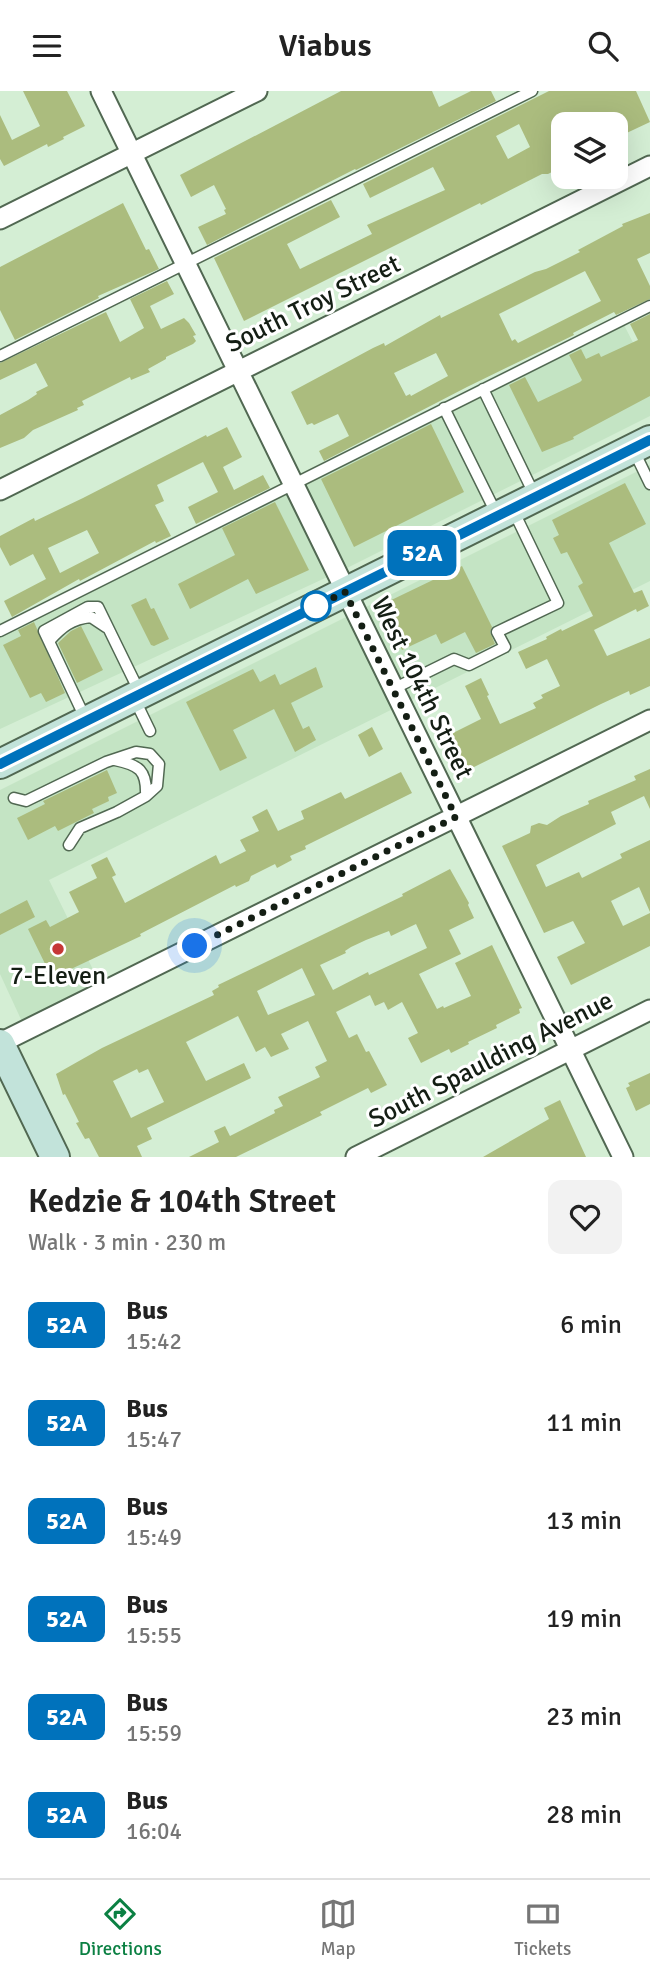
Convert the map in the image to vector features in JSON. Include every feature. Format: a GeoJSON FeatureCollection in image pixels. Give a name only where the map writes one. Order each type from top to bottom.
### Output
{"type":"FeatureCollection","features":[{"type":"Feature","properties":{"kind":"main road"},"geometry":{"type":"LineString","coordinates":[[0,763],[641,444]]}},
{"type":"Feature","properties":{"kind":"main road"},"geometry":{"type":"LineString","coordinates":[[0,1044],[54,1157]]}},
{"type":"Feature","properties":{"kind":"street","name":"West 104th Street"},"geometry":{"type":"LineString","coordinates":[[102,91],[623,1157]]}},
{"type":"Feature","properties":{"kind":"street"},"geometry":{"type":"LineString","coordinates":[[0,219],[257,91]]}},
{"type":"Feature","properties":{"kind":"street","name":"South Troy Street"},"geometry":{"type":"LineString","coordinates":[[0,490],[650,166]]}},
{"type":"Feature","properties":{"kind":"street"},"geometry":{"type":"LineString","coordinates":[[0,1044],[650,720]]}},
{"type":"Feature","properties":{"kind":"street","name":"South Spaulding Avenue"},"geometry":{"type":"LineString","coordinates":[[356,1157],[650,1010]]}},
{"type":"Feature","properties":{"kind":"lane"},"geometry":{"type":"LineString","coordinates":[[0,356],[532,91]]}},
{"type":"Feature","properties":{"kind":"lane"},"geometry":{"type":"LineString","coordinates":[[0,631],[650,306]]}},
{"type":"Feature","properties":{"kind":"lane"},"geometry":{"type":"LineString","coordinates":[[393,689],[454,659],[469,665],[505,647],[497,632],[558,603],[515,507],[483,389]]}},
{"type":"Feature","properties":{"kind":"lane"},"geometry":{"type":"LineString","coordinates":[[444,408],[515,507]]}},
{"type":"Feature","properties":{"kind":"lane"},"geometry":{"type":"LineString","coordinates":[[641,444],[650,484]]}},
{"type":"Feature","properties":{"kind":"lane"},"geometry":{"type":"LineString","coordinates":[[87,720],[49,641],[64,624],[91,617],[109,630],[150,731]]}},
{"type":"Feature","properties":{"kind":"lane"},"geometry":{"type":"LineString","coordinates":[[14,798],[26,801],[114,759],[136,752],[150,754],[159,764],[157,786],[146,796],[117,812],[80,828],[69,845]]}},
{"type":"Feature","properties":{"kind":"lane"},"geometry":{"type":"LineString","coordinates":[[114,759],[132,763],[141,770],[147,782],[146,796]]}},
{"type":"Feature","properties":{"kind":"shaded area"},"geometry":{"type":"Polygon","coordinates":[[[623,323],[650,376],[650,416],[349,567],[0,729],[0,636],[623,323]]]}},
{"type":"Feature","properties":{"kind":"shaded area"},"geometry":{"type":"Polygon","coordinates":[[[650,465],[650,581],[49,880],[103,990],[25,1028],[0,974],[0,790],[650,465]]]}},
{"type":"Feature","properties":{"kind":"building"},"geometry":{"type":"Polygon","coordinates":[[[23,91],[67,91],[85,126],[48,147],[47,144],[4,166],[0,159],[0,115],[12,140],[40,126],[23,91]]]}},
{"type":"Feature","properties":{"kind":"building"},"geometry":{"type":"Polygon","coordinates":[[[341,91],[432,91],[439,107],[471,91],[491,91],[496,101],[207,245],[198,227],[226,214],[226,209],[214,185],[191,197],[180,175],[341,91]]]}},
{"type":"Feature","properties":{"kind":"building"},"geometry":{"type":"Polygon","coordinates":[[[549,91],[636,91],[650,122],[628,132],[628,112],[551,112],[551,172],[542,174],[481,205],[480,203],[244,321],[214,258],[331,200],[340,217],[287,244],[300,269],[372,234],[367,225],[445,190],[433,167],[370,198],[363,184],[549,91]],[[519,124],[496,136],[508,159],[530,147],[519,124]]]}},
{"type":"Feature","properties":{"kind":"building"},"geometry":{"type":"Polygon","coordinates":[[[123,203],[146,250],[149,249],[159,269],[98,296],[99,298],[15,340],[0,310],[0,267],[123,203]]]}},
{"type":"Feature","properties":{"kind":"building"},"geometry":{"type":"Polygon","coordinates":[[[650,213],[650,253],[637,259],[650,286],[650,299],[616,315],[614,312],[573,333],[574,335],[324,461],[319,451],[349,436],[338,414],[314,425],[307,425],[291,392],[373,348],[384,343],[385,346],[440,315],[441,318],[580,252],[578,250],[623,226],[622,224],[650,213]],[[585,271],[499,314],[512,341],[515,339],[518,343],[601,301],[585,271]],[[436,353],[394,373],[406,396],[411,396],[448,376],[436,353]]]}},
{"type":"Feature","properties":{"kind":"building"},"geometry":{"type":"Polygon","coordinates":[[[167,281],[174,294],[150,306],[161,329],[184,318],[196,335],[193,336],[196,341],[193,344],[166,357],[148,369],[150,372],[131,380],[130,377],[82,401],[84,405],[77,408],[78,410],[0,448],[0,415],[48,386],[36,363],[0,380],[0,363],[106,312],[120,342],[144,328],[130,299],[167,281]]]}},
{"type":"Feature","properties":{"kind":"building"},"geometry":{"type":"Polygon","coordinates":[[[650,314],[650,396],[573,437],[574,439],[542,452],[509,385],[525,377],[538,402],[580,382],[582,380],[569,355],[581,349],[586,359],[599,353],[601,357],[638,340],[630,324],[650,314]]]}},
{"type":"Feature","properties":{"kind":"building"},"geometry":{"type":"Polygon","coordinates":[[[431,424],[464,492],[354,547],[321,479],[431,424]]]}},
{"type":"Feature","properties":{"kind":"building"},"geometry":{"type":"Polygon","coordinates":[[[227,427],[242,457],[223,467],[234,490],[263,475],[270,488],[196,524],[188,507],[218,492],[203,462],[157,485],[164,501],[155,505],[171,536],[156,543],[155,541],[80,581],[79,579],[12,617],[4,601],[46,579],[33,554],[10,566],[0,547],[0,536],[34,518],[35,521],[83,498],[206,435],[207,437],[227,427]],[[87,530],[48,548],[60,573],[99,553],[87,530]]]}},
{"type":"Feature","properties":{"kind":"building"},"geometry":{"type":"Polygon","coordinates":[[[625,483],[646,524],[609,543],[634,593],[642,590],[649,606],[637,612],[636,609],[594,630],[607,656],[650,638],[650,686],[630,695],[629,691],[464,772],[447,736],[481,719],[465,686],[481,678],[500,724],[536,708],[533,703],[543,698],[541,695],[560,686],[547,659],[526,669],[518,652],[547,639],[546,637],[561,629],[562,631],[593,616],[578,586],[583,583],[567,552],[561,554],[553,538],[559,535],[552,520],[625,483]]]}},
{"type":"Feature","properties":{"kind":"building"},"geometry":{"type":"Polygon","coordinates":[[[275,502],[309,570],[256,594],[248,579],[190,609],[178,584],[235,555],[222,528],[275,502]]]}},
{"type":"Feature","properties":{"kind":"building"},"geometry":{"type":"Polygon","coordinates":[[[462,566],[492,627],[490,632],[495,644],[476,653],[465,632],[441,644],[436,634],[402,650],[381,605],[462,566]]]}},
{"type":"Feature","properties":{"kind":"building"},"geometry":{"type":"Polygon","coordinates":[[[146,598],[169,639],[154,646],[151,645],[131,605],[146,598]]]}},
{"type":"Feature","properties":{"kind":"building"},"geometry":{"type":"Polygon","coordinates":[[[34,622],[65,693],[46,702],[41,693],[30,698],[3,645],[21,636],[18,630],[34,622]]]}},
{"type":"Feature","properties":{"kind":"building"},"geometry":{"type":"Polygon","coordinates":[[[81,626],[103,670],[77,683],[58,643],[81,626]]]}},
{"type":"Feature","properties":{"kind":"building"},"geometry":{"type":"Polygon","coordinates":[[[316,667],[323,687],[291,703],[303,729],[309,726],[316,740],[295,752],[274,709],[233,730],[247,758],[220,771],[186,702],[253,669],[260,682],[275,674],[280,685],[316,667]]]}},
{"type":"Feature","properties":{"kind":"building"},"geometry":{"type":"Polygon","coordinates":[[[372,727],[383,749],[369,757],[358,735],[372,727]]]}},
{"type":"Feature","properties":{"kind":"building"},"geometry":{"type":"Polygon","coordinates":[[[650,769],[650,809],[644,796],[611,812],[616,824],[536,865],[546,887],[579,872],[582,878],[622,858],[620,854],[650,840],[650,912],[639,887],[611,901],[623,926],[650,913],[650,946],[571,985],[557,957],[585,943],[573,921],[544,933],[502,846],[530,833],[531,826],[539,823],[547,825],[589,804],[588,801],[636,780],[634,776],[650,769]]]}},
{"type":"Feature","properties":{"kind":"building"},"geometry":{"type":"Polygon","coordinates":[[[107,770],[117,793],[108,797],[109,801],[92,809],[94,813],[58,831],[55,826],[28,840],[17,818],[45,804],[43,801],[107,770]]]}},
{"type":"Feature","properties":{"kind":"building"},"geometry":{"type":"Polygon","coordinates":[[[401,772],[412,793],[305,846],[306,849],[290,856],[292,860],[277,868],[275,864],[251,876],[249,881],[236,887],[235,885],[140,934],[141,936],[52,978],[28,929],[46,920],[50,927],[79,912],[69,892],[97,878],[91,865],[107,857],[116,875],[112,877],[125,903],[216,855],[220,864],[246,851],[240,840],[259,831],[252,817],[267,809],[278,831],[304,819],[301,811],[341,792],[345,799],[401,772]]]}},
{"type":"Feature","properties":{"kind":"building"},"geometry":{"type":"Polygon","coordinates":[[[450,869],[469,903],[474,918],[449,930],[461,954],[419,974],[437,1009],[471,996],[455,963],[492,945],[522,1008],[519,1009],[520,1013],[468,1042],[469,1044],[451,1053],[449,1049],[421,1063],[408,1038],[418,1033],[402,1002],[388,1010],[384,1002],[375,1006],[370,995],[336,1012],[349,1038],[357,1034],[366,1052],[369,1051],[387,1085],[371,1093],[368,1088],[320,1112],[322,1115],[236,1157],[189,1157],[219,1142],[214,1131],[225,1126],[230,1136],[275,1113],[274,1110],[283,1106],[278,1097],[320,1077],[315,1067],[327,1061],[308,1021],[281,1034],[289,1049],[271,1057],[265,1047],[256,1052],[238,1016],[186,1042],[206,1081],[244,1063],[251,1078],[147,1128],[152,1139],[137,1146],[142,1157],[99,1157],[89,1138],[85,1139],[76,1123],[79,1122],[65,1094],[63,1095],[56,1074],[102,1048],[214,995],[212,991],[219,987],[218,985],[403,896],[402,894],[450,869]],[[416,924],[391,936],[389,931],[366,940],[320,965],[333,990],[368,972],[369,975],[427,948],[416,924]],[[302,968],[257,991],[268,1015],[315,995],[302,968]],[[137,1069],[113,1081],[131,1118],[164,1102],[148,1069],[139,1073],[137,1069]]]}},
{"type":"Feature","properties":{"kind":"building"},"geometry":{"type":"Polygon","coordinates":[[[27,900],[35,917],[0,935],[0,914],[27,900]]]}},
{"type":"Feature","properties":{"kind":"building"},"geometry":{"type":"Polygon","coordinates":[[[650,1073],[650,1104],[636,1111],[626,1088],[630,1086],[628,1083],[650,1073]]]}},
{"type":"Feature","properties":{"kind":"building"},"geometry":{"type":"Polygon","coordinates":[[[560,1100],[586,1157],[483,1157],[549,1119],[544,1108],[560,1100]]]}},
{"type":"Feature","properties":{"kind":"bus line","name":"52A"},"geometry":{"type":"LineString","coordinates":[[0,764],[650,440]]}},
{"type":"Feature","properties":{"kind":"place","name":"7-Eleven"},"geometry":{"type":"Point","coordinates":[58,949]}},
{"type":"Feature","properties":{"kind":"route"},"geometry":{"type":"LineString","coordinates":[[195,946],[456,817],[345,592],[310,609],[316,606]]}}]}
